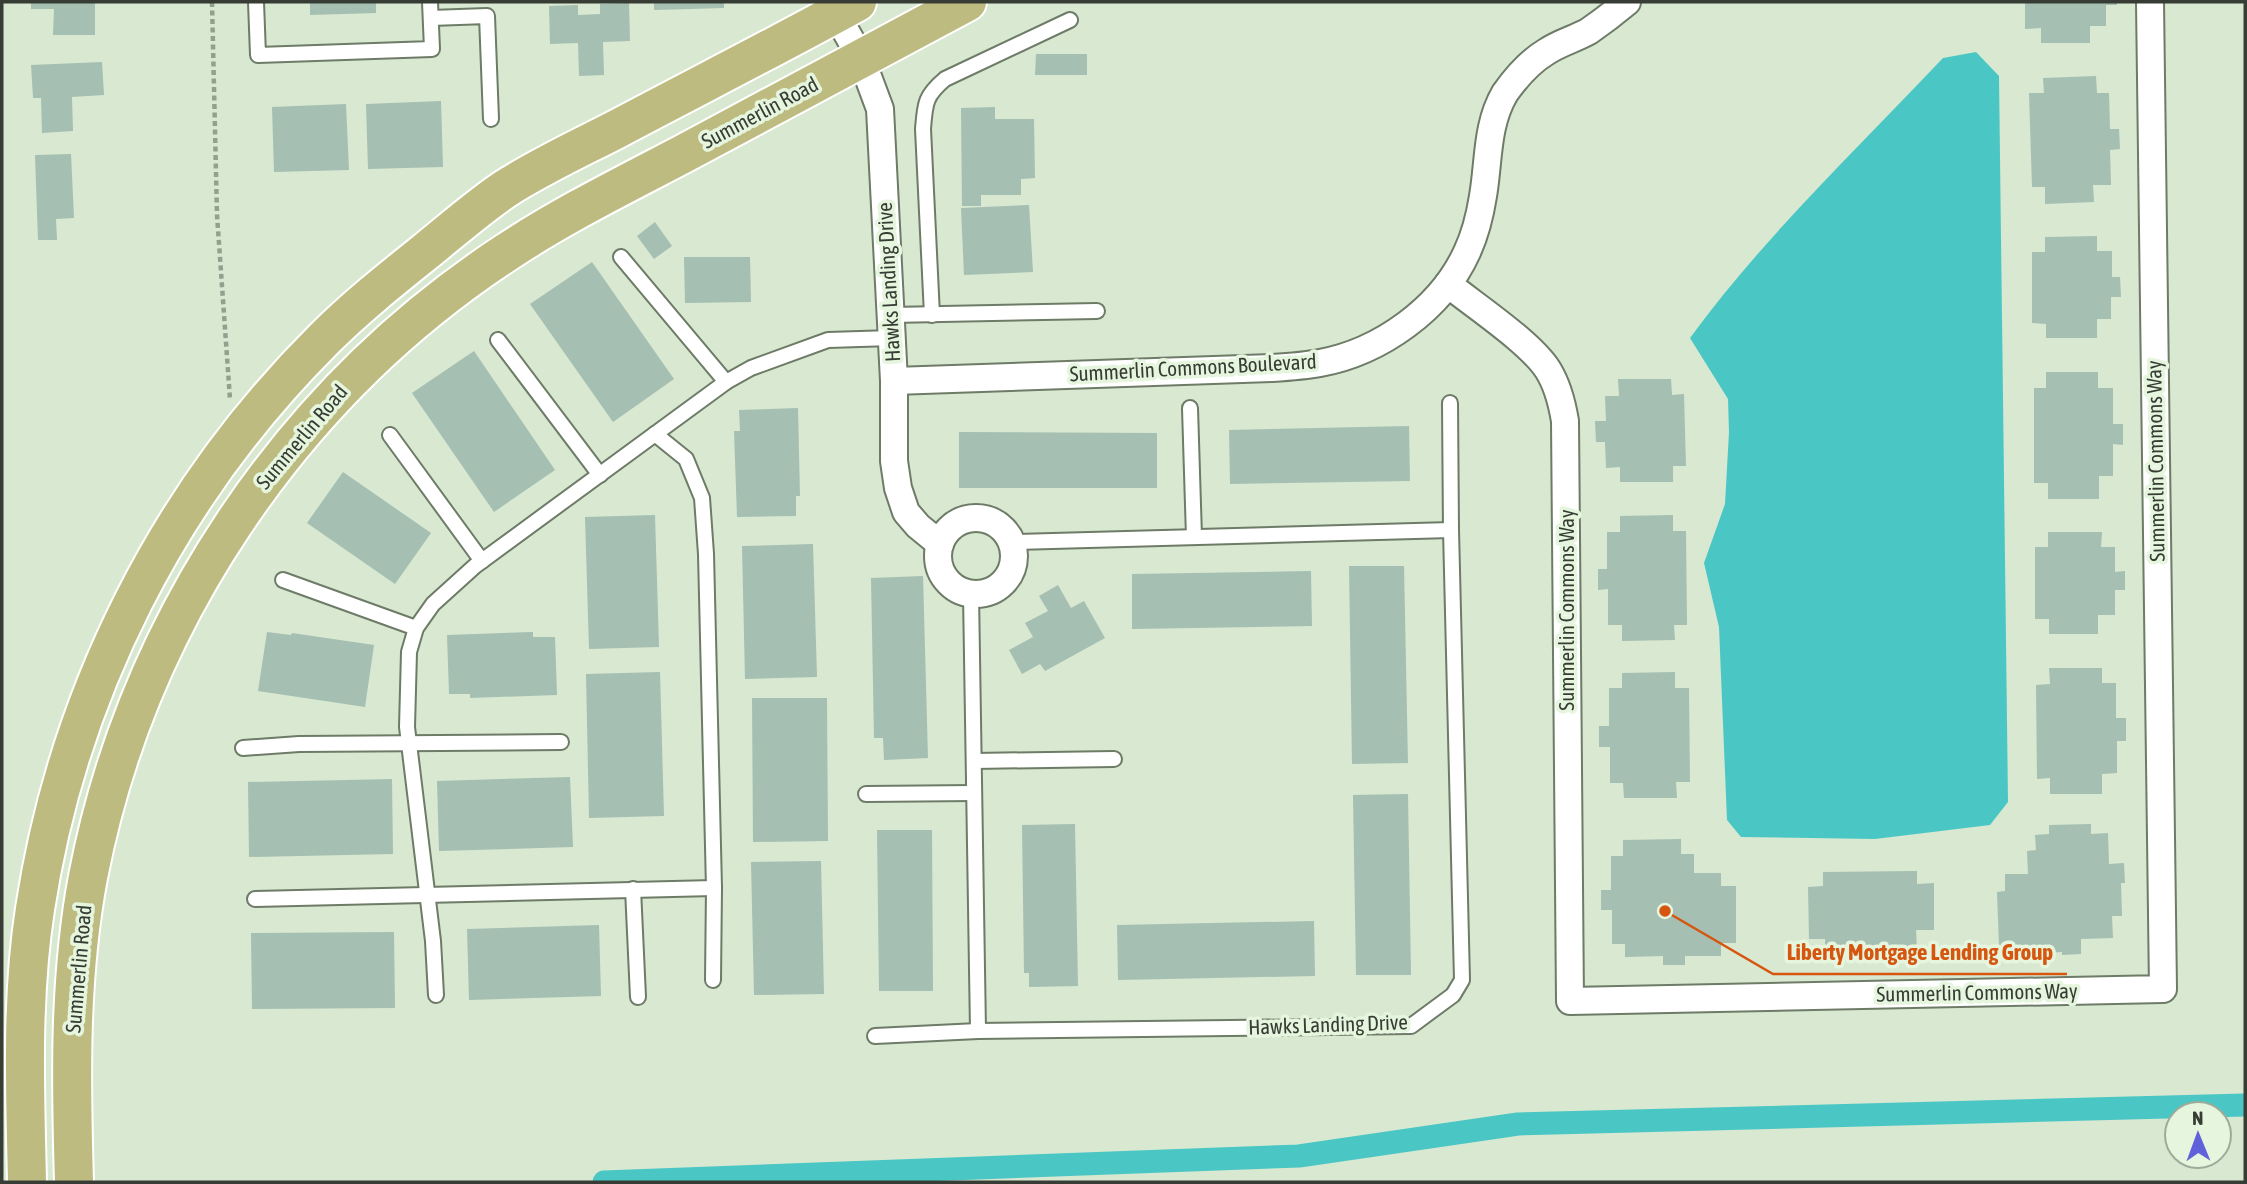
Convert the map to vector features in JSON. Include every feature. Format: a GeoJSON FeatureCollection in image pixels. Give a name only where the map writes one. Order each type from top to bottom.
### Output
{"type":"FeatureCollection","features":[{"type":"Feature","properties":{"kind":"main road","name":"Summerlin Road"},"geometry":{"type":"LineString","coordinates":[[74,1168],[72,1031],[78,943],[88,879],[103,813],[144,689],[170,632],[233,522],[263,480],[356,373],[454,289],[508,251],[574,212],[967,2]]}},
{"type":"Feature","properties":{"kind":"main road"},"geometry":{"type":"LineString","coordinates":[[27,1167],[24,1066],[27,974],[41,872],[61,784],[104,662],[131,604],[183,514],[233,443],[279,387],[325,338],[374,293],[505,190],[841,6]]}},
{"type":"Feature","properties":{"kind":"street","name":"Summerlin Commons Boulevard"},"geometry":{"type":"LineString","coordinates":[[894,381],[1272,368],[1320,363],[1356,352],[1394,333],[1426,310],[1448,284],[1468,252],[1480,214],[1486,182],[1487,152],[1494,120],[1505,94],[1524,71],[1546,52],[1587,32],[1627,2]]}},
{"type":"Feature","properties":{"kind":"street","name":"Summerlin Commons Way"},"geometry":{"type":"LineString","coordinates":[[1448,284],[1524,345],[1547,368],[1560,393],[1565,421],[1570,1001],[2163,989],[2150,2]]}},
{"type":"Feature","properties":{"kind":"street","name":"Hawks Landing Drive"},"geometry":{"type":"LineString","coordinates":[[841,6],[880,110],[894,381],[894,461],[898,488],[906,512],[940,544]]}},
{"type":"Feature","properties":{"kind":"street"},"geometry":{"type":"LineString","coordinates":[[969,519],[995,523],[1005,531],[1012,542],[1013,568],[1006,580],[996,589],[984,594],[971,594],[950,585],[943,576],[937,555],[946,532],[957,524],[969,519]]}},
{"type":"Feature","properties":{"kind":"lane"},"geometry":{"type":"LineString","coordinates":[[256,2],[258,55],[432,49],[430,2]]}},
{"type":"Feature","properties":{"kind":"lane"},"geometry":{"type":"LineString","coordinates":[[430,18],[486,16],[491,119]]}},
{"type":"Feature","properties":{"kind":"lane"},"geometry":{"type":"LineString","coordinates":[[932,315],[923,128],[925,108],[931,91],[945,79],[1070,20]]}},
{"type":"Feature","properties":{"kind":"lane"},"geometry":{"type":"LineString","coordinates":[[621,257],[726,382]]}},
{"type":"Feature","properties":{"kind":"lane"},"geometry":{"type":"LineString","coordinates":[[436,995],[433,941],[409,744],[409,652],[416,628],[433,604],[482,561],[726,382],[751,368],[828,340],[932,315],[1097,311]]}},
{"type":"Feature","properties":{"kind":"lane"},"geometry":{"type":"LineString","coordinates":[[498,340],[600,475]]}},
{"type":"Feature","properties":{"kind":"lane","name":"Hawks Landing Drive"},"geometry":{"type":"LineString","coordinates":[[875,1036],[978,1031],[1411,1027],[1453,995],[1462,980],[1450,403]]}},
{"type":"Feature","properties":{"kind":"lane"},"geometry":{"type":"LineString","coordinates":[[1190,408],[1194,537]]}},
{"type":"Feature","properties":{"kind":"lane"},"geometry":{"type":"LineString","coordinates":[[655,434],[685,459],[702,499],[706,554],[713,980]]}},
{"type":"Feature","properties":{"kind":"lane"},"geometry":{"type":"LineString","coordinates":[[390,435],[482,561]]}},
{"type":"Feature","properties":{"kind":"lane"},"geometry":{"type":"LineString","coordinates":[[1012,542],[1451,530]]}},
{"type":"Feature","properties":{"kind":"lane"},"geometry":{"type":"LineString","coordinates":[[283,580],[416,628]]}},
{"type":"Feature","properties":{"kind":"lane"},"geometry":{"type":"LineString","coordinates":[[971,594],[978,1031]]}},
{"type":"Feature","properties":{"kind":"lane"},"geometry":{"type":"LineString","coordinates":[[243,748],[299,744],[561,742]]}},
{"type":"Feature","properties":{"kind":"lane"},"geometry":{"type":"LineString","coordinates":[[974,761],[1114,758]]}},
{"type":"Feature","properties":{"kind":"lane"},"geometry":{"type":"LineString","coordinates":[[866,794],[974,793]]}},
{"type":"Feature","properties":{"kind":"lane"},"geometry":{"type":"LineString","coordinates":[[255,899],[713,888]]}},
{"type":"Feature","properties":{"kind":"lane"},"geometry":{"type":"LineString","coordinates":[[633,889],[638,998]]}},
{"type":"Feature","properties":{"kind":"path"},"geometry":{"type":"LineString","coordinates":[[212,2],[217,215],[233,443]]}},
{"type":"Feature","properties":{"kind":"water"},"geometry":{"type":"Polygon","coordinates":[[[1976,52],[1999,76],[2008,802],[1990,825],[1875,839],[1741,837],[1727,820],[1719,627],[1704,563],[1725,504],[1728,399],[1690,338],[1780,229],[1943,58],[1976,52]]]}},
{"type":"Feature","properties":{"kind":"building"},"geometry":{"type":"Polygon","coordinates":[[[31,2],[95,2],[95,35],[53,35],[54,9],[31,9],[31,2]]]}},
{"type":"Feature","properties":{"kind":"building"},"geometry":{"type":"Polygon","coordinates":[[[310,2],[376,2],[376,13],[310,15],[310,2]]]}},
{"type":"Feature","properties":{"kind":"building"},"geometry":{"type":"Polygon","coordinates":[[[654,2],[724,2],[724,8],[654,10],[654,2]]]}},
{"type":"Feature","properties":{"kind":"building"},"geometry":{"type":"Polygon","coordinates":[[[2025,2],[2117,2],[2117,5],[2106,5],[2106,26],[2090,26],[2090,43],[2041,43],[2041,28],[2025,29],[2025,2]]]}},
{"type":"Feature","properties":{"kind":"building"},"geometry":{"type":"Polygon","coordinates":[[[629,3],[630,41],[603,42],[604,75],[579,76],[578,43],[550,44],[549,6],[578,5],[578,15],[600,14],[600,4],[629,3]]]}},
{"type":"Feature","properties":{"kind":"building"},"geometry":{"type":"Polygon","coordinates":[[[1036,54],[1087,54],[1087,75],[1035,75],[1036,54]]]}},
{"type":"Feature","properties":{"kind":"building"},"geometry":{"type":"Polygon","coordinates":[[[102,62],[104,95],[72,97],[73,131],[42,133],[41,98],[33,98],[31,65],[102,62]]]}},
{"type":"Feature","properties":{"kind":"building"},"geometry":{"type":"Polygon","coordinates":[[[2096,76],[2097,93],[2109,93],[2110,129],[2119,129],[2120,149],[2110,150],[2111,185],[2093,185],[2094,202],[2045,204],[2045,187],[2032,187],[2029,93],[2044,93],[2043,78],[2096,76]]]}},
{"type":"Feature","properties":{"kind":"building"},"geometry":{"type":"Polygon","coordinates":[[[441,101],[443,167],[368,169],[366,104],[441,101]]]}},
{"type":"Feature","properties":{"kind":"building"},"geometry":{"type":"Polygon","coordinates":[[[346,104],[349,170],[274,172],[272,107],[346,104]]]}},
{"type":"Feature","properties":{"kind":"building"},"geometry":{"type":"Polygon","coordinates":[[[995,107],[995,119],[1034,119],[1035,178],[1021,179],[1021,195],[981,195],[981,206],[962,206],[961,108],[995,107]]]}},
{"type":"Feature","properties":{"kind":"building"},"geometry":{"type":"Polygon","coordinates":[[[71,154],[74,218],[56,219],[57,240],[38,240],[35,155],[71,154]]]}},
{"type":"Feature","properties":{"kind":"building"},"geometry":{"type":"Polygon","coordinates":[[[1029,205],[1033,272],[964,275],[961,208],[1029,205]]]}},
{"type":"Feature","properties":{"kind":"building"},"geometry":{"type":"Polygon","coordinates":[[[655,222],[672,246],[654,259],[637,236],[655,222]]]}},
{"type":"Feature","properties":{"kind":"building"},"geometry":{"type":"Polygon","coordinates":[[[2097,236],[2097,251],[2112,251],[2112,277],[2120,277],[2121,297],[2111,297],[2111,319],[2097,319],[2097,338],[2046,338],[2046,324],[2032,323],[2032,252],[2045,252],[2045,237],[2097,236]]]}},
{"type":"Feature","properties":{"kind":"building"},"geometry":{"type":"Polygon","coordinates":[[[684,257],[750,257],[751,302],[685,303],[684,257]]]}},
{"type":"Feature","properties":{"kind":"building"},"geometry":{"type":"Polygon","coordinates":[[[592,262],[674,379],[613,422],[530,304],[592,262]]]}},
{"type":"Feature","properties":{"kind":"building"},"geometry":{"type":"Polygon","coordinates":[[[474,351],[555,470],[494,512],[412,393],[474,351]]]}},
{"type":"Feature","properties":{"kind":"building"},"geometry":{"type":"Polygon","coordinates":[[[2046,372],[2098,372],[2098,388],[2113,388],[2113,424],[2123,424],[2123,445],[2113,444],[2113,476],[2099,476],[2099,499],[2048,499],[2048,483],[2034,483],[2034,388],[2046,388],[2046,372]]]}},
{"type":"Feature","properties":{"kind":"building"},"geometry":{"type":"Polygon","coordinates":[[[1618,379],[1671,379],[1672,395],[1684,394],[1686,466],[1673,466],[1673,482],[1620,482],[1620,467],[1606,468],[1605,442],[1596,442],[1595,421],[1606,421],[1605,396],[1619,396],[1618,379]]]}},
{"type":"Feature","properties":{"kind":"building"},"geometry":{"type":"Polygon","coordinates":[[[798,408],[800,496],[796,496],[796,516],[737,517],[734,431],[740,431],[739,410],[798,408]]]}},
{"type":"Feature","properties":{"kind":"building"},"geometry":{"type":"Polygon","coordinates":[[[1409,426],[1410,481],[1230,484],[1229,430],[1409,426]]]}},
{"type":"Feature","properties":{"kind":"building"},"geometry":{"type":"Polygon","coordinates":[[[959,432],[1157,433],[1157,488],[959,488],[959,432]]]}},
{"type":"Feature","properties":{"kind":"building"},"geometry":{"type":"Polygon","coordinates":[[[343,472],[431,533],[395,584],[307,523],[343,472]]]}},
{"type":"Feature","properties":{"kind":"building"},"geometry":{"type":"Polygon","coordinates":[[[655,515],[659,647],[589,649],[585,517],[655,515]]]}},
{"type":"Feature","properties":{"kind":"building"},"geometry":{"type":"Polygon","coordinates":[[[1673,515],[1673,531],[1686,531],[1687,625],[1674,625],[1675,640],[1622,641],[1622,625],[1608,625],[1608,589],[1598,590],[1598,569],[1607,569],[1607,532],[1620,532],[1620,516],[1673,515]]]}},
{"type":"Feature","properties":{"kind":"building"},"geometry":{"type":"Polygon","coordinates":[[[2048,532],[2102,532],[2101,547],[2115,547],[2115,572],[2125,571],[2125,590],[2115,590],[2115,615],[2098,615],[2098,634],[2049,634],[2049,619],[2035,619],[2035,547],[2048,547],[2048,532]]]}},
{"type":"Feature","properties":{"kind":"building"},"geometry":{"type":"Polygon","coordinates":[[[813,544],[817,677],[745,679],[742,546],[813,544]]]}},
{"type":"Feature","properties":{"kind":"building"},"geometry":{"type":"Polygon","coordinates":[[[1349,566],[1404,566],[1408,763],[1352,764],[1349,566]]]}},
{"type":"Feature","properties":{"kind":"building"},"geometry":{"type":"Polygon","coordinates":[[[1311,571],[1312,626],[1132,629],[1132,574],[1311,571]]]}},
{"type":"Feature","properties":{"kind":"building"},"geometry":{"type":"Polygon","coordinates":[[[923,576],[928,758],[884,760],[883,738],[874,738],[871,578],[923,576]]]}},
{"type":"Feature","properties":{"kind":"building"},"geometry":{"type":"Polygon","coordinates":[[[1058,585],[1071,608],[1084,601],[1105,638],[1045,671],[1040,664],[1022,674],[1009,650],[1033,637],[1025,623],[1048,611],[1039,596],[1058,585]]]}},
{"type":"Feature","properties":{"kind":"building"},"geometry":{"type":"Polygon","coordinates":[[[267,632],[374,645],[365,707],[258,691],[267,632]]]}},
{"type":"Feature","properties":{"kind":"building"},"geometry":{"type":"Polygon","coordinates":[[[533,632],[533,637],[555,637],[557,695],[470,698],[470,694],[449,694],[447,635],[533,632]]]}},
{"type":"Feature","properties":{"kind":"building"},"geometry":{"type":"Polygon","coordinates":[[[2049,668],[2102,668],[2102,683],[2116,683],[2116,718],[2126,718],[2126,741],[2117,741],[2117,773],[2102,774],[2102,794],[2050,794],[2050,778],[2037,779],[2036,685],[2050,684],[2049,668]]]}},
{"type":"Feature","properties":{"kind":"building"},"geometry":{"type":"Polygon","coordinates":[[[660,672],[664,816],[589,818],[586,674],[660,672]]]}},
{"type":"Feature","properties":{"kind":"building"},"geometry":{"type":"Polygon","coordinates":[[[1675,672],[1675,688],[1689,688],[1690,782],[1676,782],[1677,798],[1624,798],[1623,783],[1610,783],[1610,747],[1599,747],[1599,726],[1609,726],[1609,688],[1622,688],[1622,673],[1675,672]]]}},
{"type":"Feature","properties":{"kind":"building"},"geometry":{"type":"Polygon","coordinates":[[[752,698],[827,698],[828,841],[753,842],[752,698]]]}},
{"type":"Feature","properties":{"kind":"building"},"geometry":{"type":"Polygon","coordinates":[[[570,777],[573,847],[439,851],[437,781],[570,777]]]}},
{"type":"Feature","properties":{"kind":"building"},"geometry":{"type":"Polygon","coordinates":[[[392,779],[393,854],[249,857],[248,782],[392,779]]]}},
{"type":"Feature","properties":{"kind":"building"},"geometry":{"type":"Polygon","coordinates":[[[1408,794],[1411,975],[1356,975],[1353,795],[1408,794]]]}},
{"type":"Feature","properties":{"kind":"building"},"geometry":{"type":"Polygon","coordinates":[[[1075,824],[1078,986],[1029,987],[1029,973],[1024,973],[1022,825],[1075,824]]]}},
{"type":"Feature","properties":{"kind":"building"},"geometry":{"type":"Polygon","coordinates":[[[2091,824],[2091,834],[2108,833],[2109,864],[2124,863],[2125,883],[2121,883],[2122,916],[2112,916],[2113,938],[2081,939],[2081,954],[2022,954],[2022,945],[1999,946],[1997,892],[2005,891],[2005,874],[2028,874],[2027,851],[2036,850],[2035,835],[2049,834],[2049,825],[2091,824]]]}},
{"type":"Feature","properties":{"kind":"building"},"geometry":{"type":"Polygon","coordinates":[[[877,830],[932,830],[933,991],[879,991],[877,830]]]}},
{"type":"Feature","properties":{"kind":"building"},"geometry":{"type":"Polygon","coordinates":[[[1681,839],[1681,854],[1694,854],[1694,873],[1721,873],[1721,886],[1736,886],[1736,943],[1721,943],[1721,956],[1685,956],[1685,965],[1663,965],[1663,956],[1625,957],[1625,944],[1612,944],[1612,910],[1601,910],[1601,890],[1611,890],[1611,856],[1623,856],[1623,840],[1681,839]]]}},
{"type":"Feature","properties":{"kind":"building"},"geometry":{"type":"Polygon","coordinates":[[[821,861],[824,994],[754,995],[751,862],[821,861]]]}},
{"type":"Feature","properties":{"kind":"building"},"geometry":{"type":"Polygon","coordinates":[[[1917,871],[1917,884],[1934,883],[1934,930],[1916,930],[1917,950],[1883,950],[1883,961],[1862,961],[1863,951],[1825,952],[1825,939],[1809,939],[1808,887],[1823,886],[1823,872],[1917,871]]]}},
{"type":"Feature","properties":{"kind":"building"},"geometry":{"type":"Polygon","coordinates":[[[1314,921],[1315,976],[1118,980],[1117,925],[1314,921]]]}},
{"type":"Feature","properties":{"kind":"building"},"geometry":{"type":"Polygon","coordinates":[[[599,925],[601,996],[469,1000],[467,929],[599,925]]]}},
{"type":"Feature","properties":{"kind":"building"},"geometry":{"type":"Polygon","coordinates":[[[394,932],[395,1008],[252,1009],[251,933],[394,932]]]}},
{"type":"Feature","properties":{"kind":"waterway"},"geometry":{"type":"LineString","coordinates":[[604,1182],[1299,1156],[1518,1124],[2245,1105]]}},
{"type":"Feature","properties":{"kind":"place","name":"Liberty Mortgage Lending Group"},"geometry":{"type":"Point","coordinates":[1665,911]}}]}
